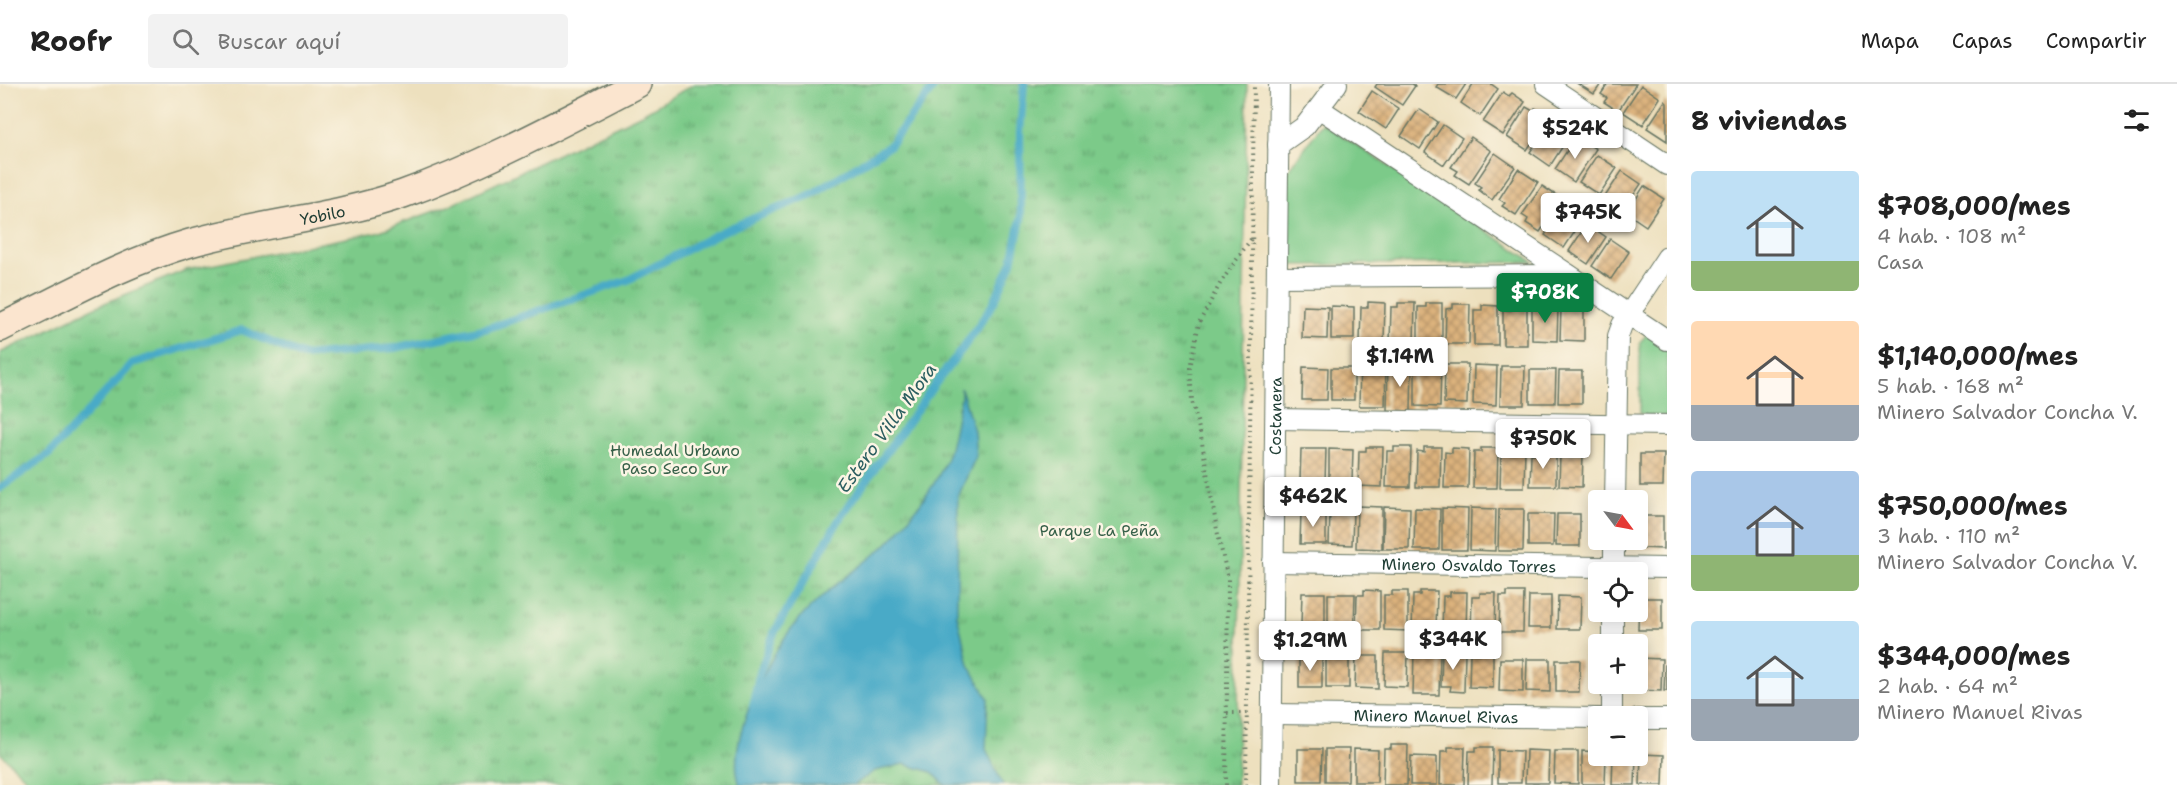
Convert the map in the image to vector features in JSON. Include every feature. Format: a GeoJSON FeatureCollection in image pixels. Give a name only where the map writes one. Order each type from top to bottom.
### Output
{"type":"FeatureCollection","features":[{"type":"Feature","properties":{"kind":"main road","name":"Yobilo"},"geometry":{"type":"LineString","coordinates":[[0,328],[133,263],[161,252],[222,235],[357,207],[401,195],[433,183],[528,139],[637,84]]}},
{"type":"Feature","properties":{"kind":"street","name":"Costanera"},"geometry":{"type":"LineString","coordinates":[[1271,785],[1279,84]]}},
{"type":"Feature","properties":{"kind":"street"},"geometry":{"type":"LineString","coordinates":[[1278,145],[1305,126],[1337,84]]}},
{"type":"Feature","properties":{"kind":"street"},"geometry":{"type":"LineString","coordinates":[[1546,84],[1667,165]]}},
{"type":"Feature","properties":{"kind":"street"},"geometry":{"type":"LineString","coordinates":[[1320,109],[1667,340]]}},
{"type":"Feature","properties":{"kind":"street"},"geometry":{"type":"LineString","coordinates":[[1615,490],[1618,336],[1629,314],[1667,257]]}},
{"type":"Feature","properties":{"kind":"street"},"geometry":{"type":"LineString","coordinates":[[1277,277],[1569,275]]}},
{"type":"Feature","properties":{"kind":"street"},"geometry":{"type":"LineString","coordinates":[[1275,419],[1667,425]]}},
{"type":"Feature","properties":{"kind":"street","name":"Minero Osvaldo Torres"},"geometry":{"type":"LineString","coordinates":[[1274,562],[1588,569]]}},
{"type":"Feature","properties":{"kind":"street","name":"Minero Osvaldo Torres"},"geometry":{"type":"LineString","coordinates":[[1648,569],[1667,568]]}},
{"type":"Feature","properties":{"kind":"street","name":"Minero Manuel Rivas"},"geometry":{"type":"LineString","coordinates":[[1272,714],[1588,718]]}},
{"type":"Feature","properties":{"kind":"street"},"geometry":{"type":"LineString","coordinates":[[1648,719],[1667,719]]}},
{"type":"Feature","properties":{"kind":"path"},"geometry":{"type":"LineString","coordinates":[[1246,785],[1254,84]]}},
{"type":"Feature","properties":{"kind":"path"},"geometry":{"type":"LineString","coordinates":[[1226,785],[1228,579],[1192,401],[1190,368],[1199,323],[1221,282],[1252,237]]}},
{"type":"Feature","properties":{"kind":"path"},"geometry":{"type":"LineString","coordinates":[[1227,713],[1247,714]]}},
{"type":"Feature","properties":{"kind":"green space","name":"Humedal Urbano Paso Seco Sur"},"geometry":{"type":"Polygon","coordinates":[[[694,84],[1247,84],[1237,785],[33,785],[0,753],[0,353],[95,307],[186,270],[377,232],[451,205],[644,113],[694,84]]]}},
{"type":"Feature","properties":{"kind":"green space"},"geometry":{"type":"Polygon","coordinates":[[[1323,123],[1534,262],[1290,265],[1286,173],[1323,123]]]}},
{"type":"Feature","properties":{"kind":"green space"},"geometry":{"type":"Polygon","coordinates":[[[1649,332],[1667,344],[1667,416],[1648,416],[1640,413],[1640,342],[1649,332]]]}},
{"type":"Feature","properties":{"kind":"water"},"geometry":{"type":"Polygon","coordinates":[[[961,388],[974,431],[976,456],[958,497],[957,615],[969,665],[988,698],[986,749],[1003,785],[945,785],[932,772],[904,764],[875,771],[854,785],[740,785],[737,768],[738,748],[743,725],[772,658],[801,617],[826,593],[891,540],[924,498],[941,472],[948,456],[961,388]]]}},
{"type":"Feature","properties":{"kind":"building"},"geometry":{"type":"Polygon","coordinates":[[[1377,84],[1412,84],[1415,86],[1402,105],[1375,87],[1377,84]]]}},
{"type":"Feature","properties":{"kind":"building"},"geometry":{"type":"Polygon","coordinates":[[[1438,84],[1466,84],[1456,99],[1436,87],[1438,84]]]}},
{"type":"Feature","properties":{"kind":"building"},"geometry":{"type":"Polygon","coordinates":[[[1473,84],[1491,84],[1498,89],[1480,116],[1461,103],[1473,84]]]}},
{"type":"Feature","properties":{"kind":"building"},"geometry":{"type":"Polygon","coordinates":[[[1578,84],[1601,84],[1594,94],[1578,84]]]}},
{"type":"Feature","properties":{"kind":"building"},"geometry":{"type":"Polygon","coordinates":[[[1608,84],[1636,84],[1618,111],[1604,102],[1607,98],[1601,94],[1608,84]]]}},
{"type":"Feature","properties":{"kind":"building"},"geometry":{"type":"Polygon","coordinates":[[[1641,85],[1660,98],[1643,125],[1623,112],[1641,85]]]}},
{"type":"Feature","properties":{"kind":"building"},"geometry":{"type":"Polygon","coordinates":[[[1372,91],[1399,109],[1386,129],[1359,111],[1372,91]]]}},
{"type":"Feature","properties":{"kind":"building"},"geometry":{"type":"Polygon","coordinates":[[[1503,92],[1509,96],[1512,93],[1525,102],[1503,135],[1483,122],[1503,92]]]}},
{"type":"Feature","properties":{"kind":"building"},"geometry":{"type":"Polygon","coordinates":[[[1665,101],[1667,103],[1667,141],[1647,128],[1665,101]]]}},
{"type":"Feature","properties":{"kind":"building"},"geometry":{"type":"Polygon","coordinates":[[[1526,107],[1533,111],[1535,108],[1549,117],[1527,150],[1507,137],[1526,107]]]}},
{"type":"Feature","properties":{"kind":"building"},"geometry":{"type":"Polygon","coordinates":[[[1419,109],[1438,122],[1420,149],[1401,136],[1419,109]]]}},
{"type":"Feature","properties":{"kind":"building"},"geometry":{"type":"Polygon","coordinates":[[[1550,123],[1556,127],[1558,124],[1572,132],[1550,166],[1530,152],[1550,123]]]}},
{"type":"Feature","properties":{"kind":"building"},"geometry":{"type":"Polygon","coordinates":[[[1443,125],[1462,138],[1444,165],[1425,152],[1443,125]]]}},
{"type":"Feature","properties":{"kind":"building"},"geometry":{"type":"Polygon","coordinates":[[[1471,137],[1491,151],[1469,184],[1455,175],[1458,171],[1451,167],[1471,137]]]}},
{"type":"Feature","properties":{"kind":"building"},"geometry":{"type":"Polygon","coordinates":[[[1574,140],[1580,144],[1582,140],[1596,149],[1574,182],[1555,169],[1574,140]]]}},
{"type":"Feature","properties":{"kind":"building"},"geometry":{"type":"Polygon","coordinates":[[[1495,153],[1515,167],[1492,200],[1479,190],[1481,187],[1475,183],[1495,153]]]}},
{"type":"Feature","properties":{"kind":"building"},"geometry":{"type":"Polygon","coordinates":[[[1597,155],[1617,168],[1599,195],[1579,182],[1597,155]]]}},
{"type":"Feature","properties":{"kind":"building"},"geometry":{"type":"Polygon","coordinates":[[[1518,169],[1538,182],[1516,215],[1502,206],[1505,203],[1499,199],[1518,169]]]}},
{"type":"Feature","properties":{"kind":"building"},"geometry":{"type":"Polygon","coordinates":[[[1622,171],[1641,184],[1623,211],[1604,198],[1622,171]]]}},
{"type":"Feature","properties":{"kind":"building"},"geometry":{"type":"Polygon","coordinates":[[[1542,186],[1562,199],[1540,232],[1526,223],[1528,219],[1522,215],[1542,186]]]}},
{"type":"Feature","properties":{"kind":"building"},"geometry":{"type":"Polygon","coordinates":[[[1644,186],[1664,199],[1646,226],[1627,213],[1644,186]]]}},
{"type":"Feature","properties":{"kind":"building"},"geometry":{"type":"Polygon","coordinates":[[[1562,208],[1582,221],[1564,248],[1545,235],[1562,208]]]}},
{"type":"Feature","properties":{"kind":"building"},"geometry":{"type":"Polygon","coordinates":[[[1587,224],[1606,237],[1588,264],[1569,251],[1587,224]]]}},
{"type":"Feature","properties":{"kind":"building"},"geometry":{"type":"Polygon","coordinates":[[[1610,239],[1629,252],[1611,279],[1592,266],[1610,239]]]}},
{"type":"Feature","properties":{"kind":"building"},"geometry":{"type":"Polygon","coordinates":[[[1368,302],[1385,303],[1384,342],[1360,342],[1361,307],[1368,307],[1368,302]]]}},
{"type":"Feature","properties":{"kind":"building"},"geometry":{"type":"Polygon","coordinates":[[[1398,303],[1415,303],[1414,343],[1390,343],[1391,307],[1398,307],[1398,303]]]}},
{"type":"Feature","properties":{"kind":"building"},"geometry":{"type":"Polygon","coordinates":[[[1426,303],[1442,303],[1442,343],[1418,342],[1418,307],[1426,307],[1426,303]]]}},
{"type":"Feature","properties":{"kind":"building"},"geometry":{"type":"Polygon","coordinates":[[[1453,304],[1470,304],[1469,344],[1445,344],[1446,309],[1453,308],[1453,304]]]}},
{"type":"Feature","properties":{"kind":"building"},"geometry":{"type":"Polygon","coordinates":[[[1482,305],[1498,306],[1498,345],[1474,345],[1474,310],[1482,310],[1482,305]]]}},
{"type":"Feature","properties":{"kind":"building"},"geometry":{"type":"Polygon","coordinates":[[[1511,305],[1527,305],[1527,345],[1503,345],[1503,310],[1511,310],[1511,305]]]}},
{"type":"Feature","properties":{"kind":"building"},"geometry":{"type":"Polygon","coordinates":[[[1303,306],[1328,307],[1327,339],[1302,338],[1303,306]]]}},
{"type":"Feature","properties":{"kind":"building"},"geometry":{"type":"Polygon","coordinates":[[[1331,306],[1354,307],[1354,339],[1331,339],[1331,306]]]}},
{"type":"Feature","properties":{"kind":"building"},"geometry":{"type":"Polygon","coordinates":[[[1532,308],[1558,309],[1557,341],[1532,340],[1532,308]]]}},
{"type":"Feature","properties":{"kind":"building"},"geometry":{"type":"Polygon","coordinates":[[[1561,308],[1584,309],[1584,341],[1560,340],[1561,308]]]}},
{"type":"Feature","properties":{"kind":"building"},"geometry":{"type":"Polygon","coordinates":[[[1360,364],[1386,364],[1385,406],[1359,406],[1360,364]]]}},
{"type":"Feature","properties":{"kind":"building"},"geometry":{"type":"Polygon","coordinates":[[[1388,364],[1412,365],[1411,411],[1387,410],[1388,364]]]}},
{"type":"Feature","properties":{"kind":"building"},"geometry":{"type":"Polygon","coordinates":[[[1415,364],[1441,365],[1440,407],[1415,406],[1415,364]]]}},
{"type":"Feature","properties":{"kind":"building"},"geometry":{"type":"Polygon","coordinates":[[[1445,364],[1468,364],[1467,404],[1444,403],[1445,364]]]}},
{"type":"Feature","properties":{"kind":"building"},"geometry":{"type":"Polygon","coordinates":[[[1474,365],[1497,366],[1496,405],[1473,404],[1474,365]]]}},
{"type":"Feature","properties":{"kind":"building"},"geometry":{"type":"Polygon","coordinates":[[[1501,366],[1525,366],[1524,405],[1500,405],[1501,366]]]}},
{"type":"Feature","properties":{"kind":"building"},"geometry":{"type":"Polygon","coordinates":[[[1303,367],[1328,368],[1327,400],[1302,400],[1303,367]]]}},
{"type":"Feature","properties":{"kind":"building"},"geometry":{"type":"Polygon","coordinates":[[[1331,368],[1354,368],[1354,400],[1331,400],[1331,368]]]}},
{"type":"Feature","properties":{"kind":"building"},"geometry":{"type":"Polygon","coordinates":[[[1530,370],[1556,370],[1555,403],[1530,403],[1530,370]]]}},
{"type":"Feature","properties":{"kind":"building"},"geometry":{"type":"Polygon","coordinates":[[[1559,371],[1582,371],[1582,403],[1558,403],[1559,371]]]}},
{"type":"Feature","properties":{"kind":"building"},"geometry":{"type":"Polygon","coordinates":[[[1366,447],[1383,447],[1382,487],[1358,486],[1359,451],[1366,451],[1366,447]]]}},
{"type":"Feature","properties":{"kind":"building"},"geometry":{"type":"Polygon","coordinates":[[[1394,447],[1411,447],[1410,487],[1386,487],[1387,451],[1394,451],[1394,447]]]}},
{"type":"Feature","properties":{"kind":"building"},"geometry":{"type":"Polygon","coordinates":[[[1424,447],[1441,447],[1440,487],[1416,487],[1417,451],[1424,452],[1424,447]]]}},
{"type":"Feature","properties":{"kind":"building"},"geometry":{"type":"Polygon","coordinates":[[[1452,448],[1469,449],[1468,488],[1444,488],[1445,452],[1452,453],[1452,448]]]}},
{"type":"Feature","properties":{"kind":"building"},"geometry":{"type":"Polygon","coordinates":[[[1481,448],[1498,448],[1497,488],[1473,488],[1474,452],[1481,452],[1481,448]]]}},
{"type":"Feature","properties":{"kind":"building"},"geometry":{"type":"Polygon","coordinates":[[[1508,448],[1525,449],[1524,488],[1500,488],[1501,453],[1508,453],[1508,448]]]}},
{"type":"Feature","properties":{"kind":"building"},"geometry":{"type":"Polygon","coordinates":[[[1301,449],[1326,449],[1325,482],[1300,481],[1301,449]]]}},
{"type":"Feature","properties":{"kind":"building"},"geometry":{"type":"Polygon","coordinates":[[[1329,449],[1353,450],[1352,482],[1329,482],[1329,449]]]}},
{"type":"Feature","properties":{"kind":"building"},"geometry":{"type":"Polygon","coordinates":[[[1531,454],[1556,454],[1556,486],[1530,486],[1531,454]]]}},
{"type":"Feature","properties":{"kind":"building"},"geometry":{"type":"Polygon","coordinates":[[[1560,454],[1583,454],[1582,487],[1559,486],[1560,454]]]}},
{"type":"Feature","properties":{"kind":"building"},"geometry":{"type":"Polygon","coordinates":[[[1640,454],[1664,454],[1663,486],[1640,486],[1640,454]]]}},
{"type":"Feature","properties":{"kind":"building"},"geometry":{"type":"Polygon","coordinates":[[[1357,506],[1382,507],[1382,549],[1356,548],[1357,506]]]}},
{"type":"Feature","properties":{"kind":"building"},"geometry":{"type":"Polygon","coordinates":[[[1384,507],[1410,508],[1409,549],[1383,549],[1384,507]]]}},
{"type":"Feature","properties":{"kind":"building"},"geometry":{"type":"Polygon","coordinates":[[[1415,508],[1440,509],[1439,550],[1414,550],[1415,508]]]}},
{"type":"Feature","properties":{"kind":"building"},"geometry":{"type":"Polygon","coordinates":[[[1442,508],[1468,509],[1467,550],[1442,550],[1442,508]]]}},
{"type":"Feature","properties":{"kind":"building"},"geometry":{"type":"Polygon","coordinates":[[[1471,508],[1496,509],[1495,551],[1470,550],[1471,508]]]}},
{"type":"Feature","properties":{"kind":"building"},"geometry":{"type":"Polygon","coordinates":[[[1499,509],[1524,509],[1523,551],[1498,551],[1499,509]]]}},
{"type":"Feature","properties":{"kind":"building"},"geometry":{"type":"Polygon","coordinates":[[[1301,512],[1326,512],[1326,544],[1300,544],[1301,512]]]}},
{"type":"Feature","properties":{"kind":"building"},"geometry":{"type":"Polygon","coordinates":[[[1330,512],[1353,512],[1352,545],[1329,544],[1330,512]]]}},
{"type":"Feature","properties":{"kind":"building"},"geometry":{"type":"Polygon","coordinates":[[[1528,514],[1554,514],[1553,546],[1528,546],[1528,514]]]}},
{"type":"Feature","properties":{"kind":"building"},"geometry":{"type":"Polygon","coordinates":[[[1557,514],[1580,514],[1580,546],[1556,546],[1557,514]]]}},
{"type":"Feature","properties":{"kind":"building"},"geometry":{"type":"Polygon","coordinates":[[[1648,516],[1663,516],[1663,549],[1648,548],[1648,516]]]}},
{"type":"Feature","properties":{"kind":"building"},"geometry":{"type":"Polygon","coordinates":[[[1364,590],[1380,591],[1380,630],[1356,630],[1357,595],[1364,595],[1364,590]]]}},
{"type":"Feature","properties":{"kind":"building"},"geometry":{"type":"Polygon","coordinates":[[[1392,591],[1408,591],[1408,631],[1384,630],[1384,595],[1392,595],[1392,591]]]}},
{"type":"Feature","properties":{"kind":"building"},"geometry":{"type":"Polygon","coordinates":[[[1420,591],[1437,591],[1436,631],[1412,631],[1413,595],[1420,595],[1420,591]]]}},
{"type":"Feature","properties":{"kind":"building"},"geometry":{"type":"Polygon","coordinates":[[[1450,592],[1467,592],[1466,632],[1442,631],[1443,596],[1450,596],[1450,592]]]}},
{"type":"Feature","properties":{"kind":"building"},"geometry":{"type":"Polygon","coordinates":[[[1507,592],[1524,592],[1523,632],[1499,632],[1500,596],[1507,596],[1507,592]]]}},
{"type":"Feature","properties":{"kind":"building"},"geometry":{"type":"Polygon","coordinates":[[[1302,593],[1325,593],[1325,626],[1301,625],[1302,593]]]}},
{"type":"Feature","properties":{"kind":"building"},"geometry":{"type":"Polygon","coordinates":[[[1480,593],[1496,593],[1495,633],[1471,632],[1472,597],[1480,597],[1480,593]]]}},
{"type":"Feature","properties":{"kind":"building"},"geometry":{"type":"Polygon","coordinates":[[[1328,594],[1355,594],[1354,626],[1328,626],[1328,594]]]}},
{"type":"Feature","properties":{"kind":"building"},"geometry":{"type":"Polygon","coordinates":[[[1529,596],[1551,596],[1551,628],[1528,628],[1529,596]]]}},
{"type":"Feature","properties":{"kind":"building"},"geometry":{"type":"Polygon","coordinates":[[[1558,596],[1581,597],[1580,629],[1557,629],[1558,596]]]}},
{"type":"Feature","properties":{"kind":"building"},"geometry":{"type":"Polygon","coordinates":[[[1648,598],[1662,598],[1662,630],[1638,630],[1638,622],[1648,622],[1648,598]]]}},
{"type":"Feature","properties":{"kind":"building"},"geometry":{"type":"Polygon","coordinates":[[[1414,651],[1440,651],[1439,695],[1413,695],[1414,651]]]}},
{"type":"Feature","properties":{"kind":"building"},"geometry":{"type":"Polygon","coordinates":[[[1442,652],[1465,653],[1464,692],[1450,691],[1451,686],[1441,686],[1442,652]]]}},
{"type":"Feature","properties":{"kind":"building"},"geometry":{"type":"Polygon","coordinates":[[[1385,653],[1408,653],[1407,687],[1384,686],[1385,653]]]}},
{"type":"Feature","properties":{"kind":"building"},"geometry":{"type":"Polygon","coordinates":[[[1470,654],[1493,654],[1493,688],[1469,687],[1470,654]]]}},
{"type":"Feature","properties":{"kind":"building"},"geometry":{"type":"Polygon","coordinates":[[[1299,655],[1322,656],[1322,688],[1299,688],[1299,655]]]}},
{"type":"Feature","properties":{"kind":"building"},"geometry":{"type":"Polygon","coordinates":[[[1326,655],[1349,656],[1349,688],[1326,688],[1326,655]]]}},
{"type":"Feature","properties":{"kind":"building"},"geometry":{"type":"Polygon","coordinates":[[[1356,656],[1378,656],[1378,689],[1355,688],[1356,656]]]}},
{"type":"Feature","properties":{"kind":"building"},"geometry":{"type":"Polygon","coordinates":[[[1648,658],[1662,659],[1661,691],[1648,690],[1648,658]]]}},
{"type":"Feature","properties":{"kind":"building"},"geometry":{"type":"Polygon","coordinates":[[[1500,659],[1523,659],[1523,692],[1499,691],[1500,659]]]}},
{"type":"Feature","properties":{"kind":"building"},"geometry":{"type":"Polygon","coordinates":[[[1527,659],[1550,659],[1550,692],[1526,691],[1527,659]]]}},
{"type":"Feature","properties":{"kind":"building"},"geometry":{"type":"Polygon","coordinates":[[[1556,660],[1580,660],[1579,692],[1556,692],[1556,660]]]}},
{"type":"Feature","properties":{"kind":"building"},"geometry":{"type":"Polygon","coordinates":[[[1665,665],[1667,665],[1667,691],[1664,691],[1665,665]]]}},
{"type":"Feature","properties":{"kind":"building"},"geometry":{"type":"Polygon","coordinates":[[[1391,745],[1408,745],[1407,785],[1383,785],[1384,749],[1391,749],[1391,745]]]}},
{"type":"Feature","properties":{"kind":"building"},"geometry":{"type":"Polygon","coordinates":[[[1448,747],[1465,747],[1464,785],[1440,785],[1441,751],[1448,751],[1448,747]]]}},
{"type":"Feature","properties":{"kind":"building"},"geometry":{"type":"Polygon","coordinates":[[[1476,747],[1493,747],[1492,785],[1468,785],[1469,751],[1476,751],[1476,747]]]}},
{"type":"Feature","properties":{"kind":"building"},"geometry":{"type":"Polygon","coordinates":[[[1298,749],[1322,749],[1321,781],[1298,781],[1298,749]]]}},
{"type":"Feature","properties":{"kind":"building"},"geometry":{"type":"Polygon","coordinates":[[[1325,749],[1349,749],[1348,781],[1325,781],[1325,749]]]}},
{"type":"Feature","properties":{"kind":"building"},"geometry":{"type":"Polygon","coordinates":[[[1354,749],[1378,750],[1377,782],[1354,782],[1354,749]]]}},
{"type":"Feature","properties":{"kind":"building"},"geometry":{"type":"Polygon","coordinates":[[[1498,750],[1522,751],[1521,783],[1498,783],[1498,750]]]}},
{"type":"Feature","properties":{"kind":"building"},"geometry":{"type":"Polygon","coordinates":[[[1526,750],[1549,751],[1548,783],[1525,783],[1526,750]]]}},
{"type":"Feature","properties":{"kind":"building"},"geometry":{"type":"Polygon","coordinates":[[[1555,751],[1578,751],[1578,784],[1554,783],[1555,751]]]}},
{"type":"Feature","properties":{"kind":"building"},"geometry":{"type":"Polygon","coordinates":[[[1582,751],[1588,751],[1588,766],[1606,766],[1605,784],[1582,784],[1582,751]]]}},
{"type":"Feature","properties":{"kind":"building"},"geometry":{"type":"Polygon","coordinates":[[[1648,754],[1664,755],[1663,785],[1640,785],[1641,766],[1648,766],[1648,754]]]}},
{"type":"Feature","properties":{"kind":"building"},"geometry":{"type":"Polygon","coordinates":[[[1411,756],[1437,757],[1437,785],[1410,785],[1411,756]]]}},
{"type":"Feature","properties":{"kind":"building"},"geometry":{"type":"Polygon","coordinates":[[[1613,766],[1636,766],[1635,785],[1612,785],[1613,766]]]}},
{"type":"Feature","properties":{"kind":"waterway"},"geometry":{"type":"LineString","coordinates":[[0,488],[49,454],[133,363],[242,330],[303,356],[394,348],[488,328],[628,280],[721,232],[812,194],[889,146],[936,84]]}},
{"type":"Feature","properties":{"kind":"waterway","name":"Estero Villa Mora"},"geometry":{"type":"LineString","coordinates":[[753,706],[759,675],[774,633],[840,518],[993,304],[1012,262],[1021,219],[1020,132],[1024,84]]}},
{"type":"Feature","properties":{"kind":"park label","name":"Parque La Peña"},"geometry":{"type":"Point","coordinates":[1099,530]}}]}
